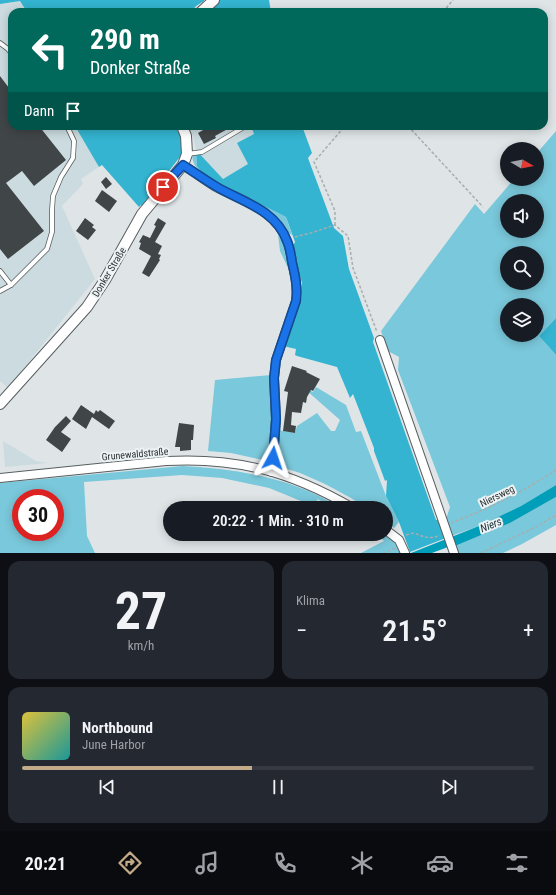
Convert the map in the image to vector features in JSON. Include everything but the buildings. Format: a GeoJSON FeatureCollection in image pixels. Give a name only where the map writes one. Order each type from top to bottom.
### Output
{"type":"FeatureCollection","features":[{"type":"Feature","properties":{"kind":"street"},"geometry":{"type":"LineString","coordinates":[[205,8],[214,0]]}},
{"type":"Feature","properties":{"kind":"street","name":"Donker Straße"},"geometry":{"type":"LineString","coordinates":[[0,404],[87,307],[105,280],[142,214],[163,187],[183,165],[187,154],[186,136],[184,130]]}},
{"type":"Feature","properties":{"kind":"street"},"geometry":{"type":"LineString","coordinates":[[183,165],[216,187],[269,215],[280,227],[287,238],[298,292],[276,360],[274,378],[276,419],[272,472]]}},
{"type":"Feature","properties":{"kind":"street"},"geometry":{"type":"LineString","coordinates":[[380,340],[453,551]]}},
{"type":"Feature","properties":{"kind":"street","name":"Grunewaldstraße"},"geometry":{"type":"LineString","coordinates":[[0,478],[187,460],[226,462],[290,477],[314,487],[340,501]]}},
{"type":"Feature","properties":{"kind":"street"},"geometry":{"type":"LineString","coordinates":[[393,535],[402,545],[406,553]]}},
{"type":"Feature","properties":{"kind":"lane"},"geometry":{"type":"LineString","coordinates":[[0,291],[11,285],[47,249],[52,232],[53,196],[73,158],[74,141],[69,130]]}},
{"type":"Feature","properties":{"kind":"lane"},"geometry":{"type":"LineString","coordinates":[[187,154],[202,152],[239,130]]}},
{"type":"Feature","properties":{"kind":"lane"},"geometry":{"type":"LineString","coordinates":[[0,271],[11,285]]}},
{"type":"Feature","properties":{"kind":"path"},"geometry":{"type":"LineString","coordinates":[[446,8],[453,0]]}},
{"type":"Feature","properties":{"kind":"path"},"geometry":{"type":"LineString","coordinates":[[342,130],[314,162],[335,212],[335,224],[348,236],[353,268],[380,340]]}},
{"type":"Feature","properties":{"kind":"path"},"geometry":{"type":"LineString","coordinates":[[412,130],[483,207]]}},
{"type":"Feature","properties":{"kind":"path"},"geometry":{"type":"LineString","coordinates":[[287,238],[311,233],[335,224]]}},
{"type":"Feature","properties":{"kind":"path","name":"Niersweg"},"geometry":{"type":"LineString","coordinates":[[446,533],[450,524],[508,498],[556,470]]}},
{"type":"Feature","properties":{"kind":"path"},"geometry":{"type":"LineString","coordinates":[[481,553],[536,527],[556,515]]}},
{"type":"Feature","properties":{"kind":"path"},"geometry":{"type":"LineString","coordinates":[[396,537],[414,532],[427,538],[433,538],[446,533]]}},
{"type":"Feature","properties":{"kind":"path"},"geometry":{"type":"LineString","coordinates":[[383,553],[402,545]]}},
{"type":"Feature","properties":{"kind":"shaded area"},"geometry":{"type":"Polygon","coordinates":[[[0,0],[204,0],[194,8],[24,8],[20,1],[0,4],[0,0]]]}},
{"type":"Feature","properties":{"kind":"shaded area"},"geometry":{"type":"Polygon","coordinates":[[[220,0],[269,0],[270,8],[213,8],[220,0]]]}},
{"type":"Feature","properties":{"kind":"shaded area"},"geometry":{"type":"Polygon","coordinates":[[[20,1],[24,8],[8,8],[8,130],[77,130],[99,167],[81,179],[83,184],[62,206],[95,279],[8,388],[0,381],[0,4],[20,1]]]}},
{"type":"Feature","properties":{"kind":"shaded area"},"geometry":{"type":"Polygon","coordinates":[[[77,130],[181,130],[182,132],[183,153],[142,206],[141,205],[139,207],[102,165],[99,167],[77,130]]]}},
{"type":"Feature","properties":{"kind":"shaded area"},"geometry":{"type":"Polygon","coordinates":[[[189,130],[253,130],[254,133],[249,164],[223,179],[196,150],[193,136],[189,130]]]}},
{"type":"Feature","properties":{"kind":"shaded area"},"geometry":{"type":"Polygon","coordinates":[[[252,130],[303,130],[312,153],[308,158],[334,228],[343,236],[349,269],[374,338],[373,342],[436,520],[446,519],[451,536],[410,552],[393,510],[393,501],[388,501],[386,496],[387,480],[385,481],[353,394],[350,398],[337,367],[297,356],[295,355],[296,349],[283,346],[302,297],[302,283],[292,248],[295,242],[286,217],[204,176],[197,166],[196,150],[223,179],[248,164],[237,143],[254,134],[252,130]]]}},
{"type":"Feature","properties":{"kind":"shaded area"},"geometry":{"type":"Polygon","coordinates":[[[556,131],[556,318],[544,331],[544,298],[500,298],[500,342],[544,342],[556,355],[556,485],[521,506],[479,526],[451,536],[446,519],[450,507],[398,370],[399,357],[388,351],[381,331],[475,204],[484,214],[500,195],[500,238],[544,238],[544,194],[501,194],[508,186],[544,186],[544,145],[556,131]]]}},
{"type":"Feature","properties":{"kind":"shaded area"},"geometry":{"type":"Polygon","coordinates":[[[196,150],[197,166],[202,173],[194,163],[193,155],[196,150]]]}},
{"type":"Feature","properties":{"kind":"shaded area"},"geometry":{"type":"Polygon","coordinates":[[[209,178],[286,217],[292,235],[285,231],[268,212],[209,178]]]}},
{"type":"Feature","properties":{"kind":"shaded area"},"geometry":{"type":"Polygon","coordinates":[[[277,226],[285,239],[295,283],[280,251],[277,226]]]}},
{"type":"Feature","properties":{"kind":"shaded area"},"geometry":{"type":"Polygon","coordinates":[[[556,318],[556,355],[544,342],[544,331],[556,318]]]}},
{"type":"Feature","properties":{"kind":"shaded area"},"geometry":{"type":"Polygon","coordinates":[[[279,341],[270,456],[263,460],[231,453],[208,451],[215,380],[271,375],[279,341]]]}},
{"type":"Feature","properties":{"kind":"shaded area"},"geometry":{"type":"Polygon","coordinates":[[[305,387],[313,392],[316,387],[346,405],[356,432],[361,431],[388,501],[356,501],[325,484],[300,473],[278,466],[275,463],[278,430],[295,433],[297,426],[317,413],[331,431],[335,431],[340,420],[306,390],[305,387]]]}},
{"type":"Feature","properties":{"kind":"shaded area"},"geometry":{"type":"Polygon","coordinates":[[[3,441],[36,461],[48,463],[5,467],[3,441]]]}},
{"type":"Feature","properties":{"kind":"shaded area"},"geometry":{"type":"Polygon","coordinates":[[[183,466],[204,467],[245,473],[284,482],[304,489],[328,501],[321,501],[317,499],[317,501],[301,501],[269,488],[222,478],[182,475],[84,482],[87,536],[95,553],[0,553],[0,483],[183,466]]]}},
{"type":"Feature","properties":{"kind":"shaded area"},"geometry":{"type":"Polygon","coordinates":[[[556,497],[556,525],[503,553],[457,553],[455,546],[510,523],[556,497]]]}},
{"type":"Feature","properties":{"kind":"shaded area"},"geometry":{"type":"Polygon","coordinates":[[[393,510],[399,522],[394,528],[393,527],[393,510]]]}},
{"type":"Feature","properties":{"kind":"shaded area"},"geometry":{"type":"Polygon","coordinates":[[[393,540],[401,553],[361,553],[384,541],[393,540]]]}},
{"type":"Feature","properties":{"kind":"water","name":"Niers"},"geometry":{"type":"Polygon","coordinates":[[[556,485],[556,497],[510,523],[455,546],[432,553],[411,553],[479,526],[521,506],[556,485]]]}},
{"type":"Feature","properties":{"kind":"route"},"geometry":{"type":"LineString","coordinates":[[163,187],[183,165],[216,187],[269,215],[280,227],[287,238],[298,292],[276,360],[274,378],[276,419],[273,458]]}}]}
